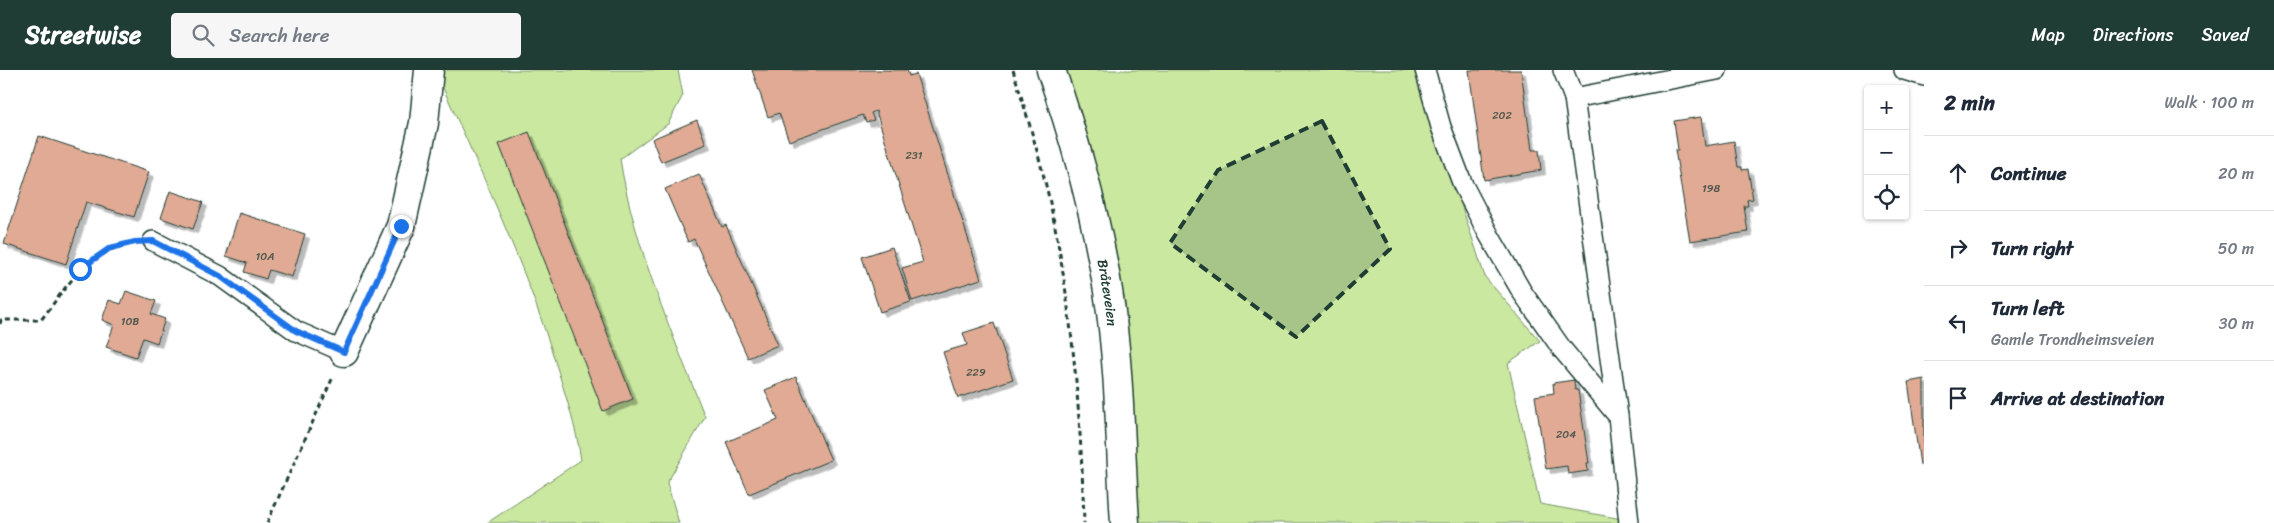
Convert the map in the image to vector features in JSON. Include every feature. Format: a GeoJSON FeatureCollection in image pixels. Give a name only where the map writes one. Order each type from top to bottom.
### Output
{"type":"FeatureCollection","features":[{"type":"Feature","properties":{"kind":"main road"},"geometry":{"type":"LineString","coordinates":[[344,352],[401,226],[424,123],[429,70]]}},
{"type":"Feature","properties":{"kind":"main road","name":"Bråteveien"},"geometry":{"type":"LineString","coordinates":[[1051,70],[1088,193],[1108,292],[1116,379],[1125,523]]}},
{"type":"Feature","properties":{"kind":"lane"},"geometry":{"type":"LineString","coordinates":[[1425,70],[1441,127],[1463,185],[1489,235],[1522,292],[1556,341],[1618,416]]}},
{"type":"Feature","properties":{"kind":"lane"},"geometry":{"type":"LineString","coordinates":[[1563,70],[1574,98],[1618,416],[1629,523]]}},
{"type":"Feature","properties":{"kind":"lane"},"geometry":{"type":"LineString","coordinates":[[1574,98],[1718,70]]}},
{"type":"Feature","properties":{"kind":"lane"},"geometry":{"type":"LineString","coordinates":[[1904,70],[1924,76]]}},
{"type":"Feature","properties":{"kind":"lane"},"geometry":{"type":"LineString","coordinates":[[153,241],[220,276],[296,331],[344,352]]}},
{"type":"Feature","properties":{"kind":"path"},"geometry":{"type":"LineString","coordinates":[[1013,70],[1035,142],[1059,250],[1074,370],[1084,523]]}},
{"type":"Feature","properties":{"kind":"path"},"geometry":{"type":"LineString","coordinates":[[0,324],[1,320],[41,320],[80,269],[110,248],[135,242],[153,241]]}},
{"type":"Feature","properties":{"kind":"path"},"geometry":{"type":"LineString","coordinates":[[267,523],[344,352]]}},
{"type":"Feature","properties":{"kind":"highlighted area"},"geometry":{"type":"Polygon","coordinates":[[[1322,121],[1390,249],[1296,337],[1170,243],[1218,170],[1322,121]]]}},
{"type":"Feature","properties":{"kind":"green space"},"geometry":{"type":"Polygon","coordinates":[[[435,70],[678,70],[683,95],[668,124],[620,159],[626,192],[645,258],[705,417],[667,483],[679,523],[487,523],[581,460],[566,398],[543,324],[515,250],[435,70]]]}},
{"type":"Feature","properties":{"kind":"green space"},"geometry":{"type":"Polygon","coordinates":[[[1050,70],[1417,70],[1485,277],[1540,341],[1508,363],[1540,504],[1622,519],[1622,523],[1123,523],[1112,286],[1050,70]]]}},
{"type":"Feature","properties":{"kind":"building"},"geometry":{"type":"Polygon","coordinates":[[[752,70],[907,70],[909,76],[916,74],[981,279],[912,301],[902,268],[923,262],[876,111],[871,113],[874,120],[866,122],[863,115],[789,141],[779,113],[768,117],[752,70]]]}},
{"type":"Feature","properties":{"kind":"building"},"geometry":{"type":"Polygon","coordinates":[[[1469,70],[1521,70],[1532,150],[1539,150],[1541,170],[1484,180],[1469,70]]]}},
{"type":"Feature","properties":{"kind":"building"},"geometry":{"type":"Polygon","coordinates":[[[1701,117],[1705,146],[1734,141],[1738,167],[1742,167],[1742,170],[1748,169],[1753,199],[1747,200],[1748,206],[1744,206],[1748,232],[1690,241],[1675,150],[1678,150],[1674,121],[1701,117]]]}},
{"type":"Feature","properties":{"kind":"building"},"geometry":{"type":"Polygon","coordinates":[[[697,120],[706,144],[661,162],[652,139],[697,120]]]}},
{"type":"Feature","properties":{"kind":"building"},"geometry":{"type":"Polygon","coordinates":[[[529,132],[633,399],[603,411],[499,144],[529,132]]]}},
{"type":"Feature","properties":{"kind":"building"},"geometry":{"type":"Polygon","coordinates":[[[39,136],[149,172],[134,217],[86,202],[66,264],[4,244],[39,136]]]}},
{"type":"Feature","properties":{"kind":"building"},"geometry":{"type":"Polygon","coordinates":[[[699,174],[722,227],[726,225],[778,345],[748,358],[694,239],[688,242],[665,189],[699,174]]]}},
{"type":"Feature","properties":{"kind":"building"},"geometry":{"type":"Polygon","coordinates":[[[170,191],[203,202],[193,229],[161,218],[170,191]]]}},
{"type":"Feature","properties":{"kind":"building"},"geometry":{"type":"Polygon","coordinates":[[[239,213],[305,234],[292,277],[269,270],[266,279],[244,272],[247,263],[226,256],[239,213]]]}},
{"type":"Feature","properties":{"kind":"building"},"geometry":{"type":"Polygon","coordinates":[[[892,247],[911,302],[880,312],[862,257],[892,247]]]}},
{"type":"Feature","properties":{"kind":"building"},"geometry":{"type":"Polygon","coordinates":[[[126,291],[156,301],[151,314],[165,319],[157,343],[143,338],[136,357],[106,347],[114,325],[102,320],[109,300],[121,304],[126,291]]]}},
{"type":"Feature","properties":{"kind":"building"},"geometry":{"type":"Polygon","coordinates":[[[994,323],[1013,379],[958,398],[943,352],[967,345],[963,333],[994,323]]]}},
{"type":"Feature","properties":{"kind":"building"},"geometry":{"type":"Polygon","coordinates":[[[796,377],[831,460],[749,494],[726,442],[778,420],[765,390],[796,377]]]}},
{"type":"Feature","properties":{"kind":"building"},"geometry":{"type":"Polygon","coordinates":[[[1924,379],[1924,464],[1920,465],[1908,382],[1924,379]]]}},
{"type":"Feature","properties":{"kind":"building"},"geometry":{"type":"Polygon","coordinates":[[[1574,380],[1575,390],[1578,390],[1589,463],[1587,463],[1588,471],[1568,474],[1567,466],[1546,469],[1535,396],[1554,393],[1553,383],[1574,380]]]}},
{"type":"Feature","properties":{"kind":"route"},"geometry":{"type":"LineString","coordinates":[[80,269],[110,248],[135,242],[153,241],[220,276],[296,331],[344,352],[401,226]]}}]}
